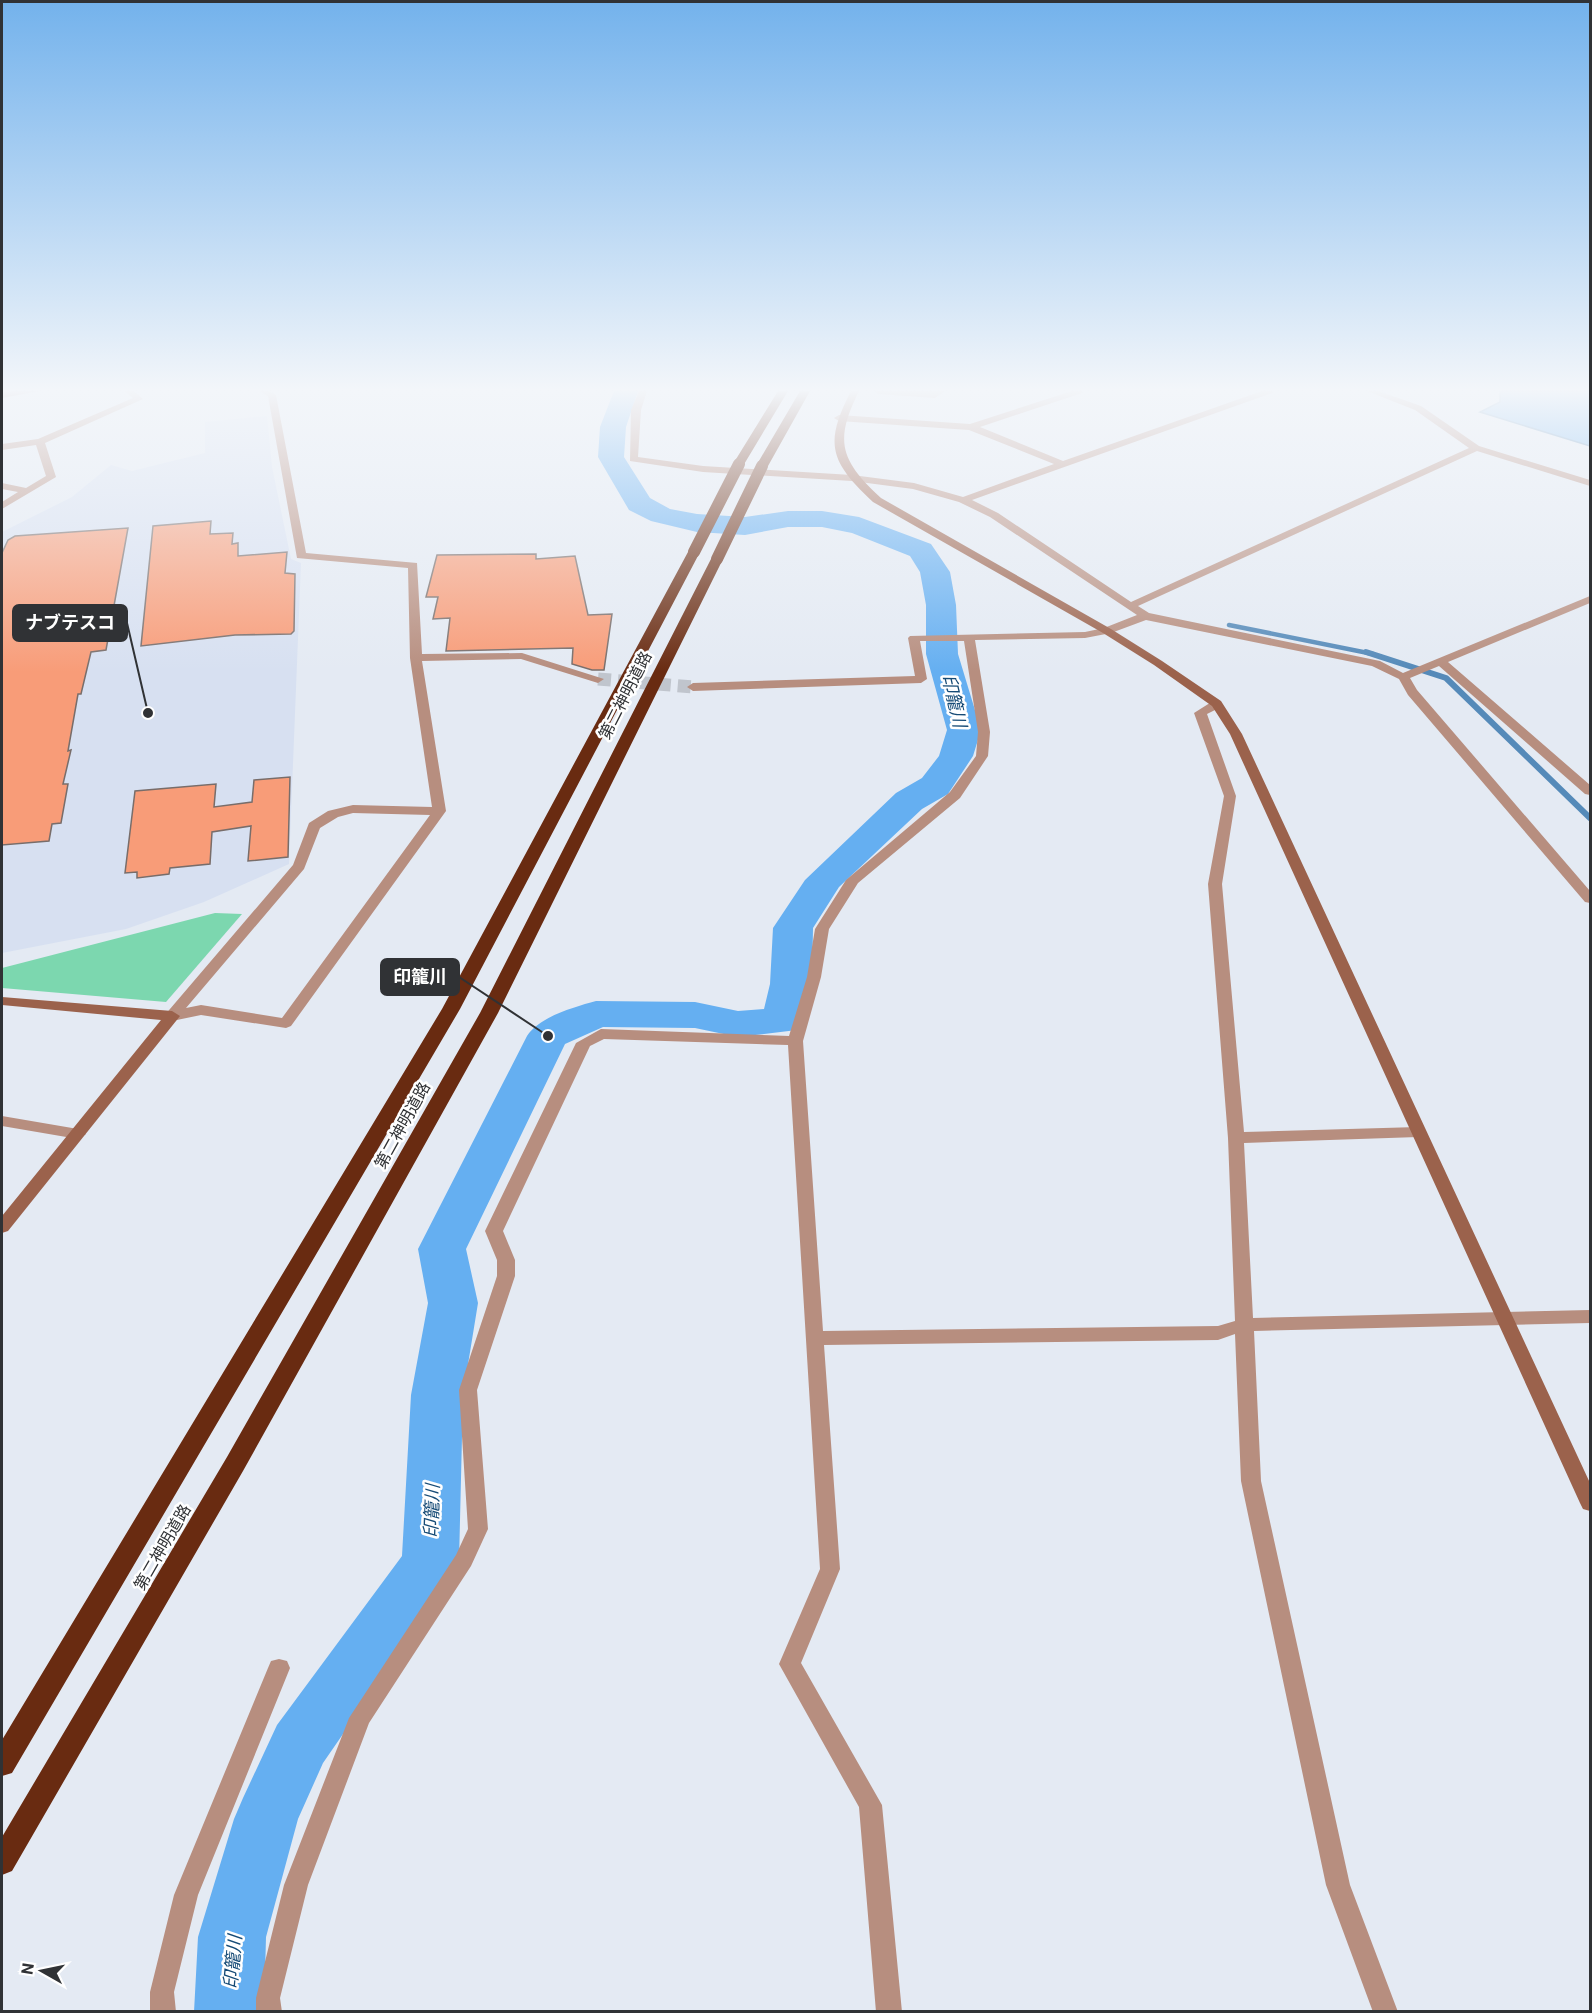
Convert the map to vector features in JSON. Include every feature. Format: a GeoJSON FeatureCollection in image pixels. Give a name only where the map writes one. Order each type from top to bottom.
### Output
{"type":"FeatureCollection","features":[{"type":"Feature","properties":{"kind":"highway","name":"第二神明道路"},"geometry":{"type":"LineString","coordinates":[[2,1764],[451,1009],[729,485]]}},
{"type":"Feature","properties":{"kind":"highway","name":"第二神明道路"},"geometry":{"type":"LineString","coordinates":[[2,1862],[235,1464],[489,1013],[753,485]]}},
{"type":"Feature","properties":{"kind":"street"},"geometry":{"type":"LineString","coordinates":[[2,506],[37,485]]}},
{"type":"Feature","properties":{"kind":"street"},"geometry":{"type":"LineString","coordinates":[[2,1001],[172,1016],[201,1011],[286,1023],[439,811],[416,658],[413,565],[301,556],[288,485]]}},
{"type":"Feature","properties":{"kind":"street"},"geometry":{"type":"LineString","coordinates":[[860,485],[877,500],[1107,631],[1217,704],[1236,734],[1590,1503]]}},
{"type":"Feature","properties":{"kind":"street"},"geometry":{"type":"LineString","coordinates":[[906,485],[963,500],[994,515],[1132,605],[1145,616],[1376,663],[1403,677],[1412,692],[1590,899]]}},
{"type":"Feature","properties":{"kind":"street"},"geometry":{"type":"LineString","coordinates":[[963,500],[1004,485]]}},
{"type":"Feature","properties":{"kind":"street"},"geometry":{"type":"LineString","coordinates":[[1132,605],[1395,485]]}},
{"type":"Feature","properties":{"kind":"street"},"geometry":{"type":"LineString","coordinates":[[2,486],[28,490]]}},
{"type":"Feature","properties":{"kind":"street"},"geometry":{"type":"LineString","coordinates":[[1403,677],[1590,599]]}},
{"type":"Feature","properties":{"kind":"street"},"geometry":{"type":"LineString","coordinates":[[693,687],[921,679],[914,638],[969,639],[1085,635],[1107,631],[1145,616]]}},
{"type":"Feature","properties":{"kind":"street"},"geometry":{"type":"LineString","coordinates":[[889,2012],[870,1805],[790,1664],[830,1569],[795,1041],[814,976],[822,929],[853,880],[955,795],[982,756],[984,732],[969,639]]}},
{"type":"Feature","properties":{"kind":"street"},"geometry":{"type":"LineString","coordinates":[[416,658],[522,656],[598,679]]}},
{"type":"Feature","properties":{"kind":"street"},"geometry":{"type":"LineString","coordinates":[[1441,662],[1590,791]]}},
{"type":"Feature","properties":{"kind":"street"},"geometry":{"type":"LineString","coordinates":[[1217,704],[1200,713],[1230,796],[1215,884],[1236,1138],[1251,1481],[1338,1886],[1386,2012]]}},
{"type":"Feature","properties":{"kind":"street"},"geometry":{"type":"LineString","coordinates":[[2,1227],[172,1016],[299,866],[314,826],[333,814],[353,809],[439,811]]}},
{"type":"Feature","properties":{"kind":"street"},"geometry":{"type":"LineString","coordinates":[[269,2012],[268,1998],[296,1885],[360,1718],[464,1560],[478,1529],[468,1390],[506,1276],[506,1260],[494,1231],[584,1043],[601,1034],[795,1041]]}},
{"type":"Feature","properties":{"kind":"street"},"geometry":{"type":"LineString","coordinates":[[2,1121],[78,1134]]}},
{"type":"Feature","properties":{"kind":"street"},"geometry":{"type":"LineString","coordinates":[[1236,1138],[1418,1132]]}},
{"type":"Feature","properties":{"kind":"street"},"geometry":{"type":"LineString","coordinates":[[816,1338],[1218,1333],[1244,1324],[1590,1316]]}},
{"type":"Feature","properties":{"kind":"street"},"geometry":{"type":"LineString","coordinates":[[163,2012],[162,1992],[186,1895],[279,1668]]}},
{"type":"Feature","properties":{"kind":"shaded area"},"geometry":{"type":"Polygon","coordinates":[[[87,485],[276,485],[291,559],[301,563],[289,864],[204,902],[126,929],[2,953],[2,532],[72,497],[87,485]]]}},
{"type":"Feature","properties":{"kind":"green space"},"geometry":{"type":"Polygon","coordinates":[[[215,913],[242,914],[166,1002],[2,988],[2,968],[215,913]]]}},
{"type":"Feature","properties":{"kind":"building"},"geometry":{"type":"Polygon","coordinates":[[[211,521],[210,534],[233,533],[232,544],[238,543],[238,556],[287,552],[285,573],[295,574],[294,631],[291,634],[235,635],[141,646],[153,526],[211,521]]]}},
{"type":"Feature","properties":{"kind":"building"},"geometry":{"type":"Polygon","coordinates":[[[128,528],[106,650],[91,652],[81,694],[78,694],[68,751],[71,750],[63,784],[68,784],[61,823],[52,824],[49,841],[2,845],[2,553],[8,540],[15,536],[128,528]]]}},
{"type":"Feature","properties":{"kind":"building"},"geometry":{"type":"Polygon","coordinates":[[[536,554],[536,559],[575,556],[588,615],[612,614],[604,670],[592,670],[572,664],[573,648],[446,651],[450,618],[433,619],[438,597],[426,597],[437,555],[536,554]]]}},
{"type":"Feature","properties":{"kind":"building"},"geometry":{"type":"Polygon","coordinates":[[[290,777],[288,857],[248,861],[251,826],[212,832],[210,864],[170,868],[169,874],[137,878],[137,872],[125,873],[135,791],[216,784],[214,807],[252,802],[254,780],[290,777]]]}},
{"type":"Feature","properties":{"kind":"waterway","name":"印籠川"},"geometry":{"type":"LineString","coordinates":[[229,2012],[232,1937],[266,1819],[299,1745],[430,1562],[437,1395],[453,1303],[442,1249],[548,1036],[596,1014],[695,1015],[738,1024],[782,1021],[791,984],[793,928],[824,880],[909,801],[935,786],[956,756],[964,730],[942,654],[941,605],[935,572],[921,550],[859,526],[822,519],[788,519],[745,526],[697,523],[661,515],[639,504],[628,485]]}},
{"type":"Feature","properties":{"kind":"waterway"},"geometry":{"type":"LineString","coordinates":[[1229,625],[1371,654]]}},
{"type":"Feature","properties":{"kind":"waterway"},"geometry":{"type":"LineString","coordinates":[[1366,652],[1371,654]]}},
{"type":"Feature","properties":{"kind":"waterway"},"geometry":{"type":"LineString","coordinates":[[1371,654],[1446,678],[1590,818]]}},
{"type":"Feature","properties":{"kind":"tunnel"},"geometry":{"type":"LineString","coordinates":[[598,679],[693,687]]}},
{"type":"Feature","properties":{"kind":"place","name":"ナブテスコ"},"geometry":{"type":"Point","coordinates":[148,713]}},
{"type":"Feature","properties":{"kind":"place","name":"印籠川"},"geometry":{"type":"Point","coordinates":[548,1036]}}]}
